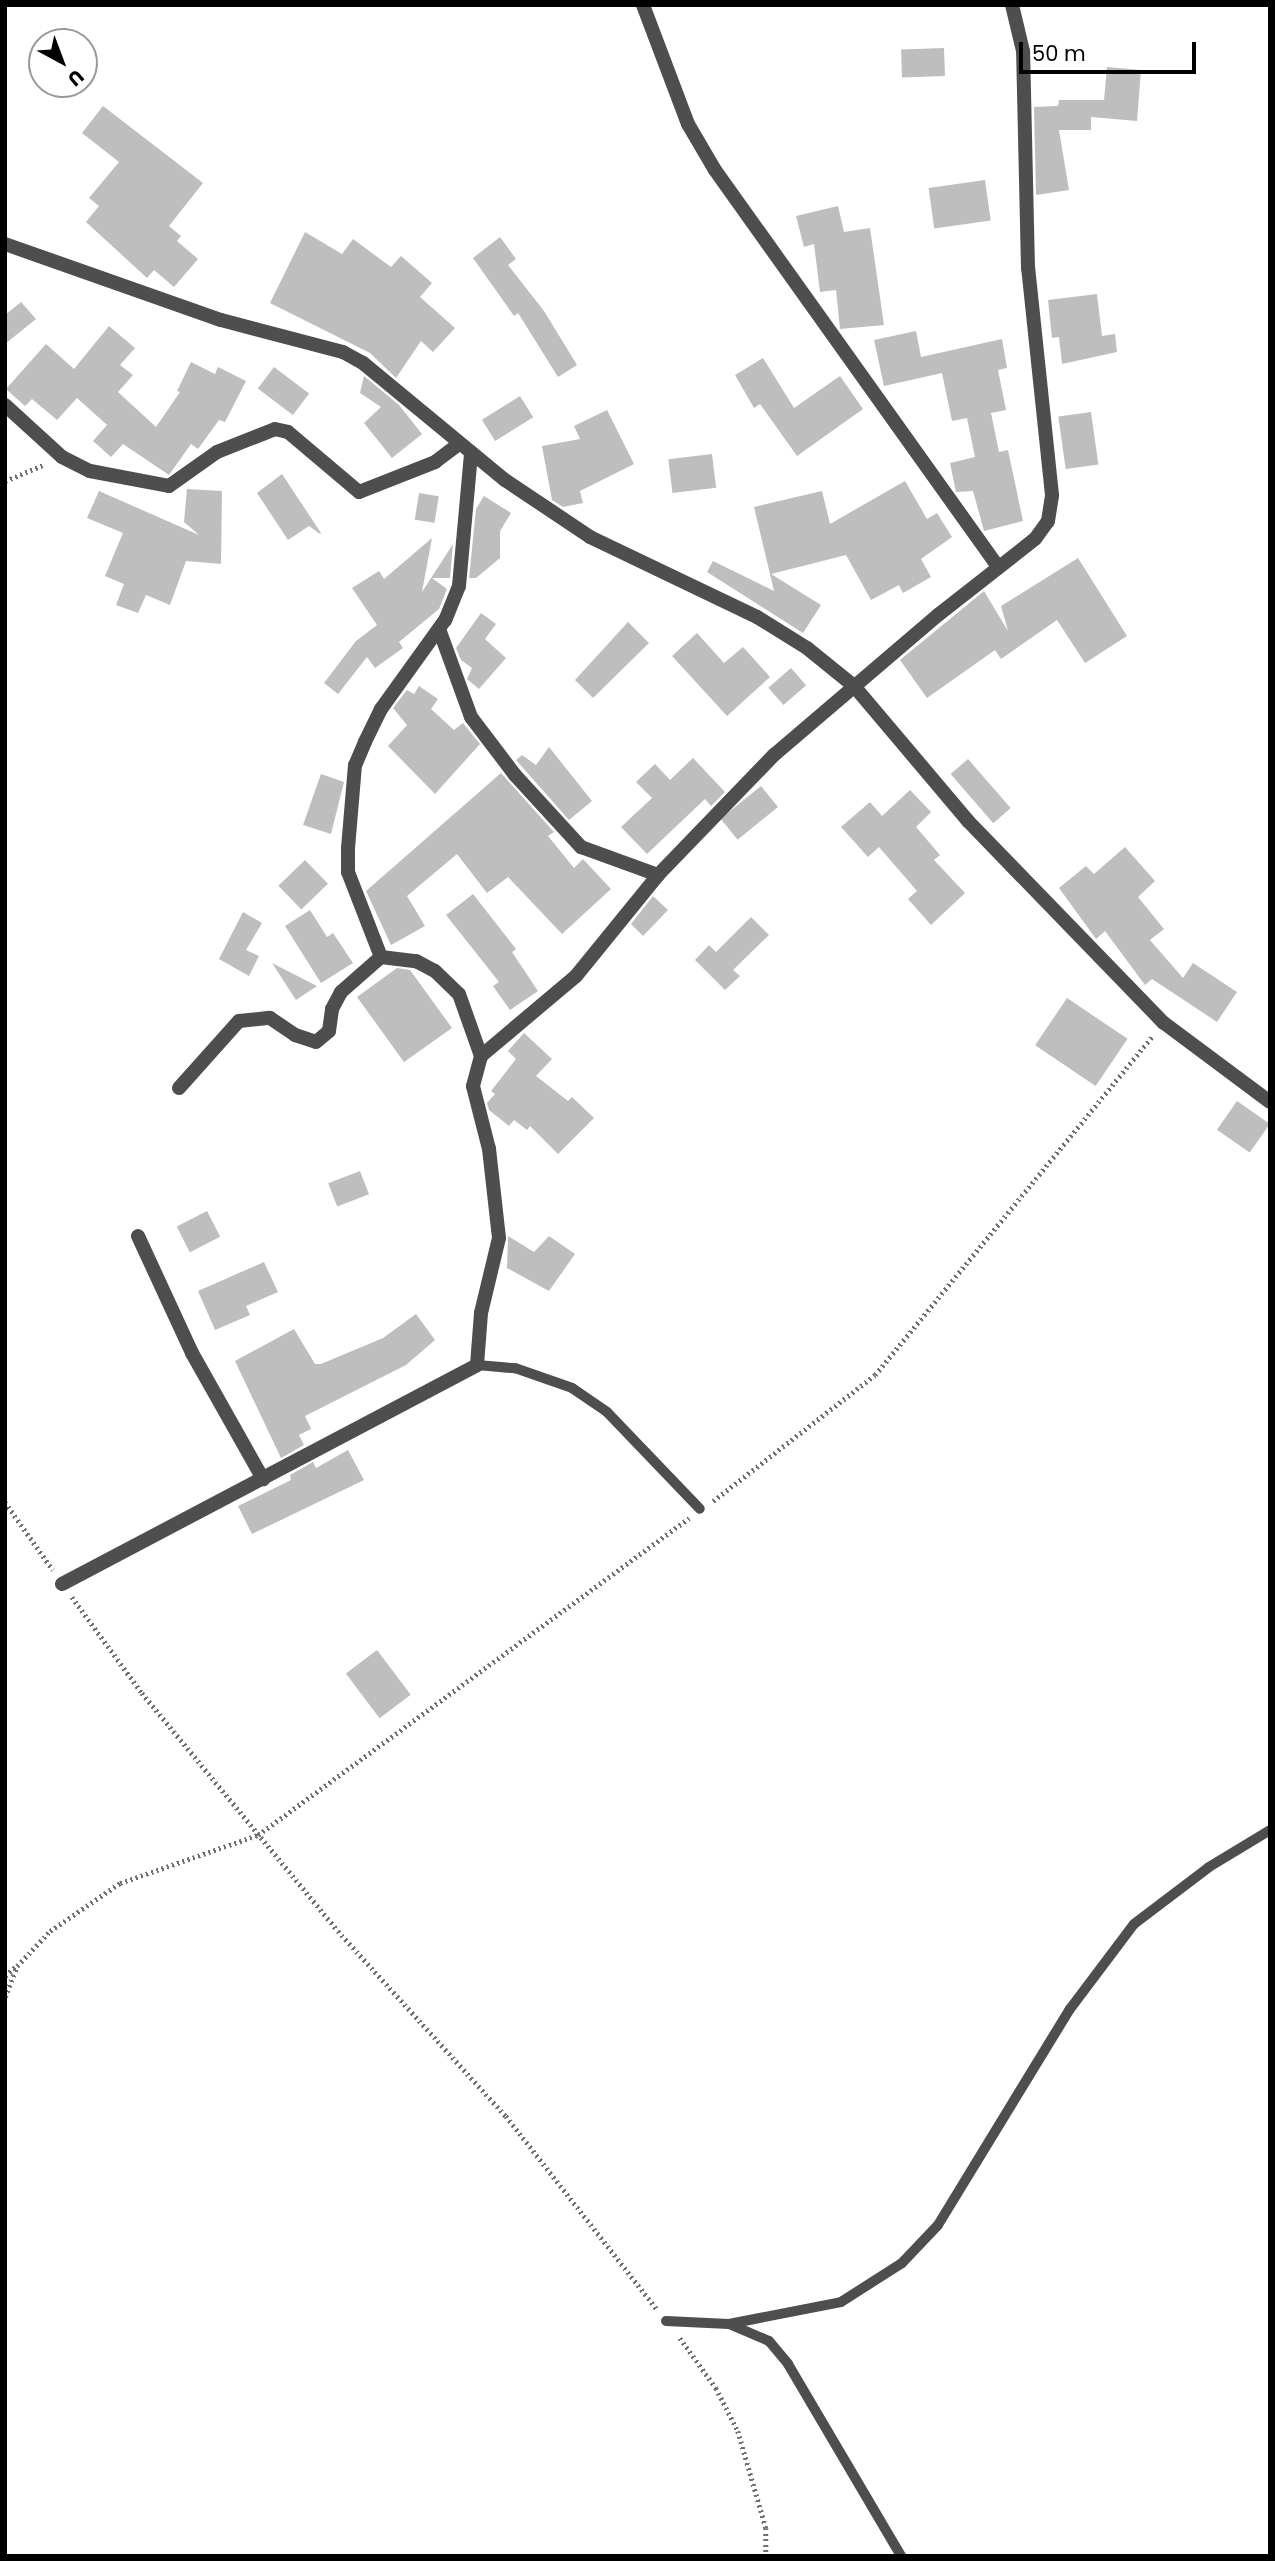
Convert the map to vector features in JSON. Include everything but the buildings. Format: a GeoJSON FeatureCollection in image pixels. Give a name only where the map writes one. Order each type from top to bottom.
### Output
{"type":"FeatureCollection","features":[{"type":"Feature","properties":{"kind":"street"},"geometry":{"type":"LineString","coordinates":[[643,5],[688,124],[715,170],[998,567]]}},
{"type":"Feature","properties":{"kind":"street"},"geometry":{"type":"LineString","coordinates":[[481,1056],[576,976],[659,875],[774,755],[854,686],[1035,539],[1048,521],[1052,495],[1028,268],[1023,51],[1013,5]]}},
{"type":"Feature","properties":{"kind":"street"},"geometry":{"type":"LineString","coordinates":[[5,244],[221,320],[343,352],[363,363],[471,454],[590,537],[757,617],[807,648],[854,686],[968,821],[1164,1023],[1270,1102]]}},
{"type":"Feature","properties":{"kind":"street"},"geometry":{"type":"LineString","coordinates":[[5,405],[62,457],[90,471],[169,486],[217,452],[275,429],[288,432],[359,492],[435,462],[459,444]]}},
{"type":"Feature","properties":{"kind":"street"},"geometry":{"type":"LineString","coordinates":[[381,957],[348,872],[355,765],[381,709],[439,629],[459,586],[471,454]]}},
{"type":"Feature","properties":{"kind":"street"},"geometry":{"type":"LineString","coordinates":[[439,629],[471,717],[573,841],[620,864],[659,875]]}},
{"type":"Feature","properties":{"kind":"street"},"geometry":{"type":"LineString","coordinates":[[62,1584],[477,1364],[481,1313],[499,1238],[489,1149],[473,1086],[481,1056],[459,994],[443,978],[416,961],[381,957],[341,992],[332,1009],[329,1031],[316,1042],[295,1035],[270,1018],[239,1021],[179,1088]]}},
{"type":"Feature","properties":{"kind":"street"},"geometry":{"type":"LineString","coordinates":[[138,1236],[192,1353],[263,1479]]}},
{"type":"Feature","properties":{"kind":"lane"},"geometry":{"type":"LineString","coordinates":[[477,1364],[515,1368],[572,1388],[607,1412],[700,1510]]}},
{"type":"Feature","properties":{"kind":"lane"},"geometry":{"type":"LineString","coordinates":[[666,2321],[729,2324],[841,2302],[902,2263],[938,2225],[1070,2009],[1134,1924],[1209,1867],[1270,1830]]}},
{"type":"Feature","properties":{"kind":"lane"},"geometry":{"type":"LineString","coordinates":[[729,2324],[769,2341],[788,2364],[901,2556]]}},
{"type":"Feature","properties":{"kind":"path"},"geometry":{"type":"LineString","coordinates":[[5,481],[62,457]]}},
{"type":"Feature","properties":{"kind":"path"},"geometry":{"type":"LineString","coordinates":[[5,1976],[50,1931],[120,1883],[258,1835],[700,1510],[735,1488],[875,1375],[1164,1023]]}},
{"type":"Feature","properties":{"kind":"path"},"geometry":{"type":"LineString","coordinates":[[5,1502],[142,1693],[258,1835],[506,2116],[716,2388],[738,2431],[766,2528],[766,2556]]}},
{"type":"Feature","properties":{"kind":"path"},"geometry":{"type":"LineString","coordinates":[[5,1997],[17,1966]]}}]}
